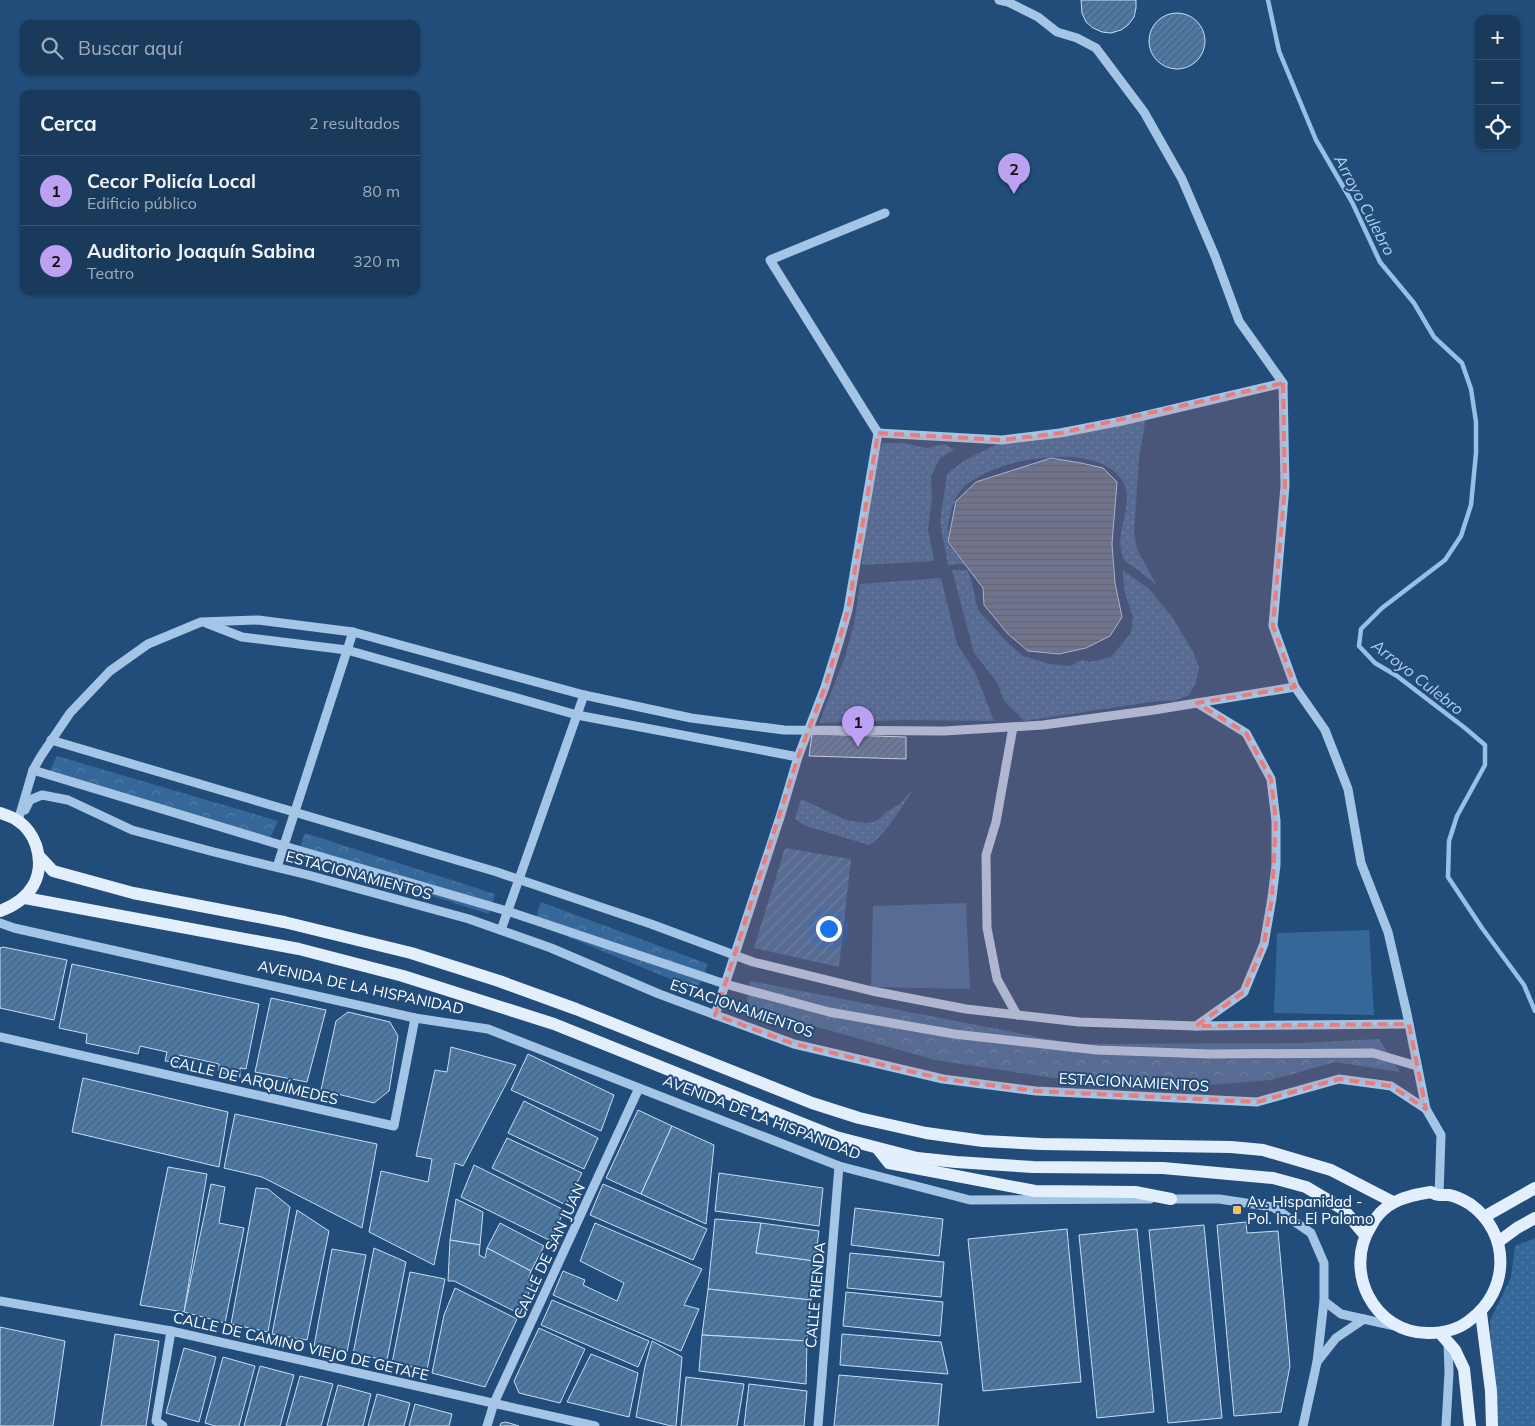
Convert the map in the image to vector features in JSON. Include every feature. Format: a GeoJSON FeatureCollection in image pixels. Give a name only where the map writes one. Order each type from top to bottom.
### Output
{"type":"FeatureCollection","features":[{"type":"Feature","properties":{"kind":"main road"},"geometry":{"type":"LineString","coordinates":[[0,813],[18,821],[33,836],[39,856],[39,871],[34,885],[25,898],[14,906],[0,911]]}},
{"type":"Feature","properties":{"kind":"main road","name":"AVENIDA DE LA HISPANIDAD"},"geometry":{"type":"LineString","coordinates":[[39,856],[54,871],[132,894],[284,922],[411,954],[499,980],[812,1103],[858,1118],[926,1133],[982,1141],[1041,1144],[1232,1147],[1262,1150],[1331,1170],[1393,1202]]}},
{"type":"Feature","properties":{"kind":"main road","name":"AVENIDA DE LA HISPANIDAD"},"geometry":{"type":"LineString","coordinates":[[25,898],[299,949],[403,976],[554,1024],[836,1137],[878,1149],[917,1158],[956,1162],[1033,1167],[1163,1168],[1273,1178],[1306,1187],[1342,1209],[1365,1235]]}},
{"type":"Feature","properties":{"kind":"main road"},"geometry":{"type":"LineString","coordinates":[[878,1149],[889,1163],[1035,1191],[1135,1192],[1171,1199]]}},
{"type":"Feature","properties":{"kind":"main road"},"geometry":{"type":"LineString","coordinates":[[1484,1217],[1535,1188]]}},
{"type":"Feature","properties":{"kind":"main road"},"geometry":{"type":"LineString","coordinates":[[1444,1338],[1481,1313],[1492,1298],[1499,1280],[1501,1261],[1498,1242],[1484,1217],[1469,1204],[1451,1195],[1440,1196],[1431,1192],[1411,1195],[1393,1202],[1376,1216],[1365,1235],[1360,1252],[1359,1270],[1364,1288],[1372,1304],[1384,1317],[1400,1327],[1444,1338],[1455,1350],[1464,1369],[1470,1426]]}},
{"type":"Feature","properties":{"kind":"main road"},"geometry":{"type":"LineString","coordinates":[[1498,1242],[1535,1218]]}},
{"type":"Feature","properties":{"kind":"main road"},"geometry":{"type":"LineString","coordinates":[[1481,1313],[1491,1391],[1492,1426]]}},
{"type":"Feature","properties":{"kind":"street"},"geometry":{"type":"LineString","coordinates":[[999,0],[1008,2],[1038,17],[1057,32],[1077,38],[1096,48],[1144,112],[1182,179],[1215,256],[1239,321],[1283,383],[1285,486],[1273,626],[1295,687],[1325,730],[1348,789],[1362,863],[1388,932],[1426,1109]]}},
{"type":"Feature","properties":{"kind":"street"},"geometry":{"type":"LineString","coordinates":[[715,1014],[798,757],[825,687],[848,610],[878,433],[770,260],[885,213]]}},
{"type":"Feature","properties":{"kind":"street"},"geometry":{"type":"LineString","coordinates":[[878,433],[1002,440],[1060,433],[1122,421],[1283,383]]}},
{"type":"Feature","properties":{"kind":"street"},"geometry":{"type":"LineString","coordinates":[[18,821],[33,770],[70,713],[110,671],[148,644],[201,622],[258,620],[353,632],[584,695],[691,718],[784,730],[944,731],[1013,727],[1197,703],[1295,687]]}},
{"type":"Feature","properties":{"kind":"street"},"geometry":{"type":"LineString","coordinates":[[201,622],[242,637],[347,650],[577,715],[798,757]]}},
{"type":"Feature","properties":{"kind":"street"},"geometry":{"type":"LineString","coordinates":[[277,868],[353,632]]}},
{"type":"Feature","properties":{"kind":"street"},"geometry":{"type":"LineString","coordinates":[[501,930],[584,695]]}},
{"type":"Feature","properties":{"kind":"street"},"geometry":{"type":"LineString","coordinates":[[1196,1026],[1244,992],[1264,944],[1276,865],[1276,821],[1270,779],[1246,733],[1197,703]]}},
{"type":"Feature","properties":{"kind":"street"},"geometry":{"type":"LineString","coordinates":[[1013,727],[996,822],[986,855],[986,928],[997,980],[1016,1015]]}},
{"type":"Feature","properties":{"kind":"street"},"geometry":{"type":"LineString","coordinates":[[51,740],[519,880],[651,924],[754,962],[807,977],[872,991],[966,1009],[1079,1022],[1196,1026],[1409,1024]]}},
{"type":"Feature","properties":{"kind":"street"},"geometry":{"type":"LineString","coordinates":[[33,770],[508,911],[725,984],[829,1012],[954,1034],[1097,1050],[1210,1054],[1373,1053],[1417,1066]]}},
{"type":"Feature","properties":{"kind":"street","name":"ESTACIONAMIENTOS"},"geometry":{"type":"LineString","coordinates":[[18,821],[30,800],[42,795],[68,800],[132,830],[469,919],[552,948],[659,994],[794,1044],[943,1079],[1036,1091],[1257,1102],[1339,1079],[1390,1086],[1426,1109],[1441,1135],[1440,1196]]}},
{"type":"Feature","properties":{"kind":"street"},"geometry":{"type":"LineString","coordinates":[[0,923],[14,906]]}},
{"type":"Feature","properties":{"kind":"street","name":"AVENIDA DE LA HISPANIDAD"},"geometry":{"type":"LineString","coordinates":[[0,923],[14,928],[415,1018],[488,1029],[839,1166],[970,1200],[1219,1199],[1273,1207],[1311,1233],[1324,1263],[1324,1301],[1317,1362],[1303,1426]]}},
{"type":"Feature","properties":{"kind":"street","name":"CALLE DE ARQUÍMEDES"},"geometry":{"type":"LineString","coordinates":[[0,1037],[394,1126],[415,1018]]}},
{"type":"Feature","properties":{"kind":"street","name":"CALLE DE SAN JUAN"},"geometry":{"type":"LineString","coordinates":[[487,1426],[494,1403],[639,1088]]}},
{"type":"Feature","properties":{"kind":"street","name":"CALLE RIENDA"},"geometry":{"type":"LineString","coordinates":[[818,1426],[839,1166]]}},
{"type":"Feature","properties":{"kind":"street","name":"CALLE DE CAMINO VIEJO DE GETAFE"},"geometry":{"type":"LineString","coordinates":[[0,1301],[171,1330],[595,1426]]}},
{"type":"Feature","properties":{"kind":"street"},"geometry":{"type":"LineString","coordinates":[[1324,1301],[1341,1314],[1400,1327]]}},
{"type":"Feature","properties":{"kind":"street"},"geometry":{"type":"LineString","coordinates":[[1317,1362],[1336,1338],[1364,1319]]}},
{"type":"Feature","properties":{"kind":"street"},"geometry":{"type":"LineString","coordinates":[[163,1426],[156,1421],[171,1330]]}},
{"type":"Feature","properties":{"kind":"street"},"geometry":{"type":"LineString","coordinates":[[1444,1338],[1449,1372],[1446,1426]]}},
{"type":"Feature","properties":{"kind":"highlighted area"},"geometry":{"type":"Polygon","coordinates":[[[1283,383],[1285,486],[1273,626],[1295,687],[1197,703],[1246,733],[1271,779],[1276,821],[1272,898],[1264,944],[1244,992],[1196,1026],[1409,1024],[1426,1109],[1391,1086],[1339,1079],[1257,1102],[1036,1091],[943,1079],[794,1044],[715,1015],[798,757],[825,687],[848,610],[878,433],[1002,440],[1060,433],[1283,383]]]}},
{"type":"Feature","properties":{"kind":"green space"},"geometry":{"type":"Polygon","coordinates":[[[1146,417],[1139,458],[1134,532],[1137,549],[1157,586],[1127,563],[1122,554],[1120,543],[1127,504],[1125,485],[1119,476],[1105,465],[1087,459],[1065,457],[1042,458],[1018,462],[978,477],[964,487],[952,506],[947,529],[949,531],[947,543],[964,564],[948,565],[940,522],[947,474],[965,460],[999,443],[1146,417]]]}},
{"type":"Feature","properties":{"kind":"green space"},"geometry":{"type":"Polygon","coordinates":[[[883,443],[904,443],[927,448],[945,444],[954,450],[940,458],[931,476],[932,498],[928,529],[934,561],[862,565],[873,461],[883,443]]]}},
{"type":"Feature","properties":{"kind":"green space"},"geometry":{"type":"Polygon","coordinates":[[[952,570],[967,570],[978,610],[1008,643],[1023,656],[1050,664],[1070,666],[1081,660],[1090,662],[1111,657],[1131,633],[1133,617],[1124,590],[1123,570],[1149,589],[1171,615],[1193,652],[1199,667],[1196,683],[1189,695],[1174,701],[1158,701],[1024,721],[1004,701],[997,682],[974,653],[952,570]]]}},
{"type":"Feature","properties":{"kind":"green space"},"geometry":{"type":"Polygon","coordinates":[[[941,578],[957,644],[975,672],[994,721],[903,720],[819,723],[845,657],[854,624],[860,584],[941,578]]]}},
{"type":"Feature","properties":{"kind":"green space"},"geometry":{"type":"Polygon","coordinates":[[[57,756],[278,821],[268,842],[47,776],[57,756]]]}},
{"type":"Feature","properties":{"kind":"green space"},"geometry":{"type":"Polygon","coordinates":[[[913,789],[880,837],[869,845],[806,826],[795,819],[801,799],[846,820],[865,823],[873,822],[901,803],[913,789]]]}},
{"type":"Feature","properties":{"kind":"green space"},"geometry":{"type":"Polygon","coordinates":[[[305,833],[495,894],[489,914],[298,853],[305,833]]]}},
{"type":"Feature","properties":{"kind":"green space"},"geometry":{"type":"Polygon","coordinates":[[[785,848],[851,859],[839,967],[754,948],[785,848]]]}},
{"type":"Feature","properties":{"kind":"green space"},"geometry":{"type":"Polygon","coordinates":[[[541,902],[708,964],[697,990],[534,923],[541,902]]]}},
{"type":"Feature","properties":{"kind":"green space"},"geometry":{"type":"Polygon","coordinates":[[[966,903],[970,989],[871,987],[873,906],[966,903]]]}},
{"type":"Feature","properties":{"kind":"green space"},"geometry":{"type":"Polygon","coordinates":[[[1369,930],[1374,1015],[1274,1013],[1277,933],[1369,930]]]}},
{"type":"Feature","properties":{"kind":"green space"},"geometry":{"type":"Polygon","coordinates":[[[750,981],[1074,1044],[1302,1043],[1379,1039],[1400,1072],[1335,1062],[1271,1080],[1198,1086],[1061,1079],[935,1060],[746,1007],[750,981]]]}},
{"type":"Feature","properties":{"kind":"green space"},"geometry":{"type":"Polygon","coordinates":[[[1535,1238],[1535,1426],[1493,1426],[1490,1321],[1511,1277],[1515,1246],[1535,1238]]]}},
{"type":"Feature","properties":{"kind":"shaded area"},"geometry":{"type":"Polygon","coordinates":[[[1051,458],[1103,468],[1117,482],[1112,544],[1115,583],[1122,617],[1110,636],[1086,648],[1059,654],[1028,651],[1008,634],[984,605],[983,588],[948,542],[956,501],[976,482],[1051,458]]]}},
{"type":"Feature","properties":{"kind":"building"},"geometry":{"type":"Polygon","coordinates":[[[1081,0],[1136,0],[1134,17],[1121,30],[1111,33],[1102,32],[1086,22],[1082,13],[1081,0]]]}},
{"type":"Feature","properties":{"kind":"building"},"geometry":{"type":"Polygon","coordinates":[[[1177,13],[1188,15],[1197,21],[1203,30],[1205,41],[1203,52],[1197,61],[1188,67],[1177,69],[1166,67],[1157,61],[1151,52],[1149,41],[1151,30],[1157,21],[1166,15],[1177,13]]]}},
{"type":"Feature","properties":{"kind":"building"},"geometry":{"type":"Polygon","coordinates":[[[812,734],[906,737],[906,759],[809,756],[812,734]]]}},
{"type":"Feature","properties":{"kind":"building"},"geometry":{"type":"Polygon","coordinates":[[[3,947],[67,960],[54,1020],[0,1008],[0,948],[3,947]]]}},
{"type":"Feature","properties":{"kind":"building"},"geometry":{"type":"Polygon","coordinates":[[[72,964],[259,1004],[246,1069],[240,1068],[240,1077],[219,1072],[219,1064],[179,1055],[178,1062],[165,1061],[167,1052],[140,1046],[138,1054],[86,1043],[87,1034],[59,1028],[72,964]]]}},
{"type":"Feature","properties":{"kind":"building"},"geometry":{"type":"Polygon","coordinates":[[[271,998],[326,1010],[307,1082],[255,1072],[271,998]]]}},
{"type":"Feature","properties":{"kind":"building"},"geometry":{"type":"Polygon","coordinates":[[[348,1012],[390,1022],[398,1036],[389,1091],[374,1103],[321,1090],[336,1021],[348,1012]]]}},
{"type":"Feature","properties":{"kind":"building"},"geometry":{"type":"Polygon","coordinates":[[[451,1047],[516,1065],[463,1166],[455,1163],[434,1265],[369,1232],[381,1171],[428,1182],[432,1159],[416,1156],[435,1070],[447,1072],[451,1047]]]}},
{"type":"Feature","properties":{"kind":"building"},"geometry":{"type":"Polygon","coordinates":[[[528,1054],[614,1095],[601,1131],[511,1090],[528,1054]]]}},
{"type":"Feature","properties":{"kind":"building"},"geometry":{"type":"Polygon","coordinates":[[[83,1078],[228,1112],[219,1167],[72,1132],[83,1078]]]}},
{"type":"Feature","properties":{"kind":"building"},"geometry":{"type":"Polygon","coordinates":[[[524,1101],[598,1138],[584,1169],[508,1133],[524,1101]]]}},
{"type":"Feature","properties":{"kind":"building"},"geometry":{"type":"Polygon","coordinates":[[[638,1110],[672,1126],[641,1194],[606,1178],[638,1110]]]}},
{"type":"Feature","properties":{"kind":"building"},"geometry":{"type":"Polygon","coordinates":[[[235,1114],[377,1144],[362,1228],[262,1177],[224,1168],[235,1114]]]}},
{"type":"Feature","properties":{"kind":"building"},"geometry":{"type":"Polygon","coordinates":[[[672,1126],[714,1145],[706,1224],[641,1194],[672,1126]]]}},
{"type":"Feature","properties":{"kind":"building"},"geometry":{"type":"Polygon","coordinates":[[[507,1138],[582,1173],[566,1205],[492,1168],[507,1138]]]}},
{"type":"Feature","properties":{"kind":"building"},"geometry":{"type":"Polygon","coordinates":[[[474,1165],[564,1210],[551,1241],[461,1197],[474,1165]]]}},
{"type":"Feature","properties":{"kind":"building"},"geometry":{"type":"Polygon","coordinates":[[[168,1167],[207,1174],[184,1312],[140,1305],[168,1167]]]}},
{"type":"Feature","properties":{"kind":"building"},"geometry":{"type":"Polygon","coordinates":[[[719,1173],[823,1188],[819,1226],[715,1211],[719,1173]]]}},
{"type":"Feature","properties":{"kind":"building"},"geometry":{"type":"Polygon","coordinates":[[[211,1184],[225,1187],[219,1223],[244,1228],[225,1323],[184,1312],[211,1184]]]}},
{"type":"Feature","properties":{"kind":"building"},"geometry":{"type":"Polygon","coordinates":[[[603,1184],[707,1229],[693,1260],[590,1215],[603,1184]]]}},
{"type":"Feature","properties":{"kind":"building"},"geometry":{"type":"Polygon","coordinates":[[[256,1188],[268,1189],[290,1207],[268,1332],[231,1324],[256,1188]]]}},
{"type":"Feature","properties":{"kind":"building"},"geometry":{"type":"Polygon","coordinates":[[[456,1199],[483,1212],[480,1245],[450,1240],[456,1199]]]}},
{"type":"Feature","properties":{"kind":"building"},"geometry":{"type":"Polygon","coordinates":[[[855,1208],[943,1219],[939,1256],[851,1245],[855,1208]]]}},
{"type":"Feature","properties":{"kind":"building"},"geometry":{"type":"Polygon","coordinates":[[[297,1210],[329,1231],[307,1340],[272,1334],[297,1210]]]}},
{"type":"Feature","properties":{"kind":"building"},"geometry":{"type":"Polygon","coordinates":[[[715,1219],[761,1223],[756,1253],[815,1261],[811,1300],[708,1289],[715,1219]]]}},
{"type":"Feature","properties":{"kind":"building"},"geometry":{"type":"Polygon","coordinates":[[[1246,1222],[1247,1233],[1278,1231],[1290,1366],[1281,1412],[1234,1416],[1217,1225],[1246,1222]]]}},
{"type":"Feature","properties":{"kind":"building"},"geometry":{"type":"Polygon","coordinates":[[[500,1223],[544,1246],[531,1271],[487,1248],[500,1223]]]}},
{"type":"Feature","properties":{"kind":"building"},"geometry":{"type":"Polygon","coordinates":[[[595,1223],[702,1269],[684,1305],[699,1309],[681,1351],[553,1295],[563,1271],[585,1280],[583,1285],[617,1301],[624,1283],[580,1261],[595,1223]]]}},
{"type":"Feature","properties":{"kind":"building"},"geometry":{"type":"Polygon","coordinates":[[[761,1223],[819,1231],[815,1261],[756,1253],[761,1223]]]}},
{"type":"Feature","properties":{"kind":"building"},"geometry":{"type":"Polygon","coordinates":[[[1204,1225],[1222,1418],[1168,1423],[1149,1230],[1204,1225]]]}},
{"type":"Feature","properties":{"kind":"building"},"geometry":{"type":"Polygon","coordinates":[[[1067,1229],[1081,1382],[983,1391],[968,1239],[1067,1229]]]}},
{"type":"Feature","properties":{"kind":"building"},"geometry":{"type":"Polygon","coordinates":[[[1137,1229],[1154,1412],[1097,1418],[1079,1235],[1137,1229]]]}},
{"type":"Feature","properties":{"kind":"building"},"geometry":{"type":"Polygon","coordinates":[[[450,1240],[480,1245],[479,1255],[485,1258],[487,1248],[531,1271],[528,1280],[533,1283],[520,1314],[454,1281],[448,1281],[450,1240]]]}},
{"type":"Feature","properties":{"kind":"building"},"geometry":{"type":"Polygon","coordinates":[[[374,1248],[406,1262],[387,1360],[353,1354],[374,1248]]]}},
{"type":"Feature","properties":{"kind":"building"},"geometry":{"type":"Polygon","coordinates":[[[332,1249],[366,1255],[347,1352],[314,1346],[332,1249]]]}},
{"type":"Feature","properties":{"kind":"building"},"geometry":{"type":"Polygon","coordinates":[[[850,1253],[944,1262],[941,1297],[847,1288],[850,1253]]]}},
{"type":"Feature","properties":{"kind":"building"},"geometry":{"type":"Polygon","coordinates":[[[410,1272],[445,1279],[427,1370],[392,1363],[410,1272]]]}},
{"type":"Feature","properties":{"kind":"building"},"geometry":{"type":"Polygon","coordinates":[[[455,1288],[517,1319],[485,1387],[432,1373],[444,1315],[455,1288]]]}},
{"type":"Feature","properties":{"kind":"building"},"geometry":{"type":"Polygon","coordinates":[[[708,1289],[811,1300],[807,1341],[702,1335],[708,1289]]]}},
{"type":"Feature","properties":{"kind":"building"},"geometry":{"type":"Polygon","coordinates":[[[846,1292],[943,1302],[940,1336],[843,1326],[846,1292]]]}},
{"type":"Feature","properties":{"kind":"building"},"geometry":{"type":"Polygon","coordinates":[[[552,1300],[649,1341],[638,1367],[541,1325],[552,1300]]]}},
{"type":"Feature","properties":{"kind":"building"},"geometry":{"type":"Polygon","coordinates":[[[0,1327],[65,1341],[53,1426],[0,1426],[0,1327]]]}},
{"type":"Feature","properties":{"kind":"building"},"geometry":{"type":"Polygon","coordinates":[[[539,1328],[585,1349],[560,1403],[519,1393],[514,1381],[539,1328]]]}},
{"type":"Feature","properties":{"kind":"building"},"geometry":{"type":"Polygon","coordinates":[[[115,1334],[159,1341],[146,1426],[101,1426],[115,1334]]]}},
{"type":"Feature","properties":{"kind":"building"},"geometry":{"type":"Polygon","coordinates":[[[842,1334],[941,1342],[948,1374],[840,1365],[842,1334]]]}},
{"type":"Feature","properties":{"kind":"building"},"geometry":{"type":"Polygon","coordinates":[[[702,1335],[807,1341],[806,1384],[699,1371],[702,1335]]]}},
{"type":"Feature","properties":{"kind":"building"},"geometry":{"type":"Polygon","coordinates":[[[652,1341],[682,1357],[676,1426],[636,1417],[645,1366],[652,1341]]]}},
{"type":"Feature","properties":{"kind":"building"},"geometry":{"type":"Polygon","coordinates":[[[184,1348],[216,1357],[199,1422],[166,1413],[184,1348]]]}},
{"type":"Feature","properties":{"kind":"building"},"geometry":{"type":"Polygon","coordinates":[[[591,1354],[638,1373],[629,1417],[567,1402],[591,1354]]]}},
{"type":"Feature","properties":{"kind":"building"},"geometry":{"type":"Polygon","coordinates":[[[223,1357],[255,1366],[239,1426],[215,1426],[205,1423],[223,1357]]]}},
{"type":"Feature","properties":{"kind":"building"},"geometry":{"type":"Polygon","coordinates":[[[260,1366],[294,1375],[280,1426],[244,1426],[260,1366]]]}},
{"type":"Feature","properties":{"kind":"building"},"geometry":{"type":"Polygon","coordinates":[[[839,1375],[942,1384],[938,1426],[834,1426],[839,1375]]]}},
{"type":"Feature","properties":{"kind":"building"},"geometry":{"type":"Polygon","coordinates":[[[300,1376],[333,1384],[321,1426],[286,1426],[300,1376]]]}},
{"type":"Feature","properties":{"kind":"building"},"geometry":{"type":"Polygon","coordinates":[[[686,1377],[744,1384],[737,1426],[681,1426],[686,1377]]]}},
{"type":"Feature","properties":{"kind":"building"},"geometry":{"type":"Polygon","coordinates":[[[749,1384],[807,1391],[804,1426],[744,1426],[749,1384]]]}},
{"type":"Feature","properties":{"kind":"building"},"geometry":{"type":"Polygon","coordinates":[[[338,1385],[371,1394],[363,1426],[327,1426],[338,1385]]]}},
{"type":"Feature","properties":{"kind":"building"},"geometry":{"type":"Polygon","coordinates":[[[377,1394],[410,1403],[404,1426],[368,1426],[377,1394]]]}},
{"type":"Feature","properties":{"kind":"building"},"geometry":{"type":"Polygon","coordinates":[[[415,1404],[452,1414],[449,1426],[409,1426],[415,1404]]]}},
{"type":"Feature","properties":{"kind":"building"},"geometry":{"type":"Polygon","coordinates":[[[506,1422],[519,1426],[500,1426],[501,1423],[506,1422]]]}},
{"type":"Feature","properties":{"kind":"waterway","name":"Arroyo Culebro"},"geometry":{"type":"LineString","coordinates":[[1268,0],[1279,51],[1316,140],[1352,202],[1380,262],[1414,303],[1434,337],[1462,363],[1471,389],[1476,422],[1476,453],[1471,505],[1461,536],[1445,560],[1382,608],[1361,629],[1359,646],[1375,663],[1397,676],[1485,745],[1485,765],[1457,816],[1449,841],[1448,877],[1482,928],[1524,985],[1535,1011]]}},
{"type":"Feature","properties":{"kind":"place","name":"Auditorio Joaquín Sabina"},"geometry":{"type":"Point","coordinates":[1014,194]}},
{"type":"Feature","properties":{"kind":"place","name":"Cecor Policía Local"},"geometry":{"type":"Point","coordinates":[858,747]}},
{"type":"Feature","properties":{"kind":"place","name":"Av. Hispanidad - Pol. Ind. El Palomo"},"geometry":{"type":"Point","coordinates":[1237,1210]}}]}
